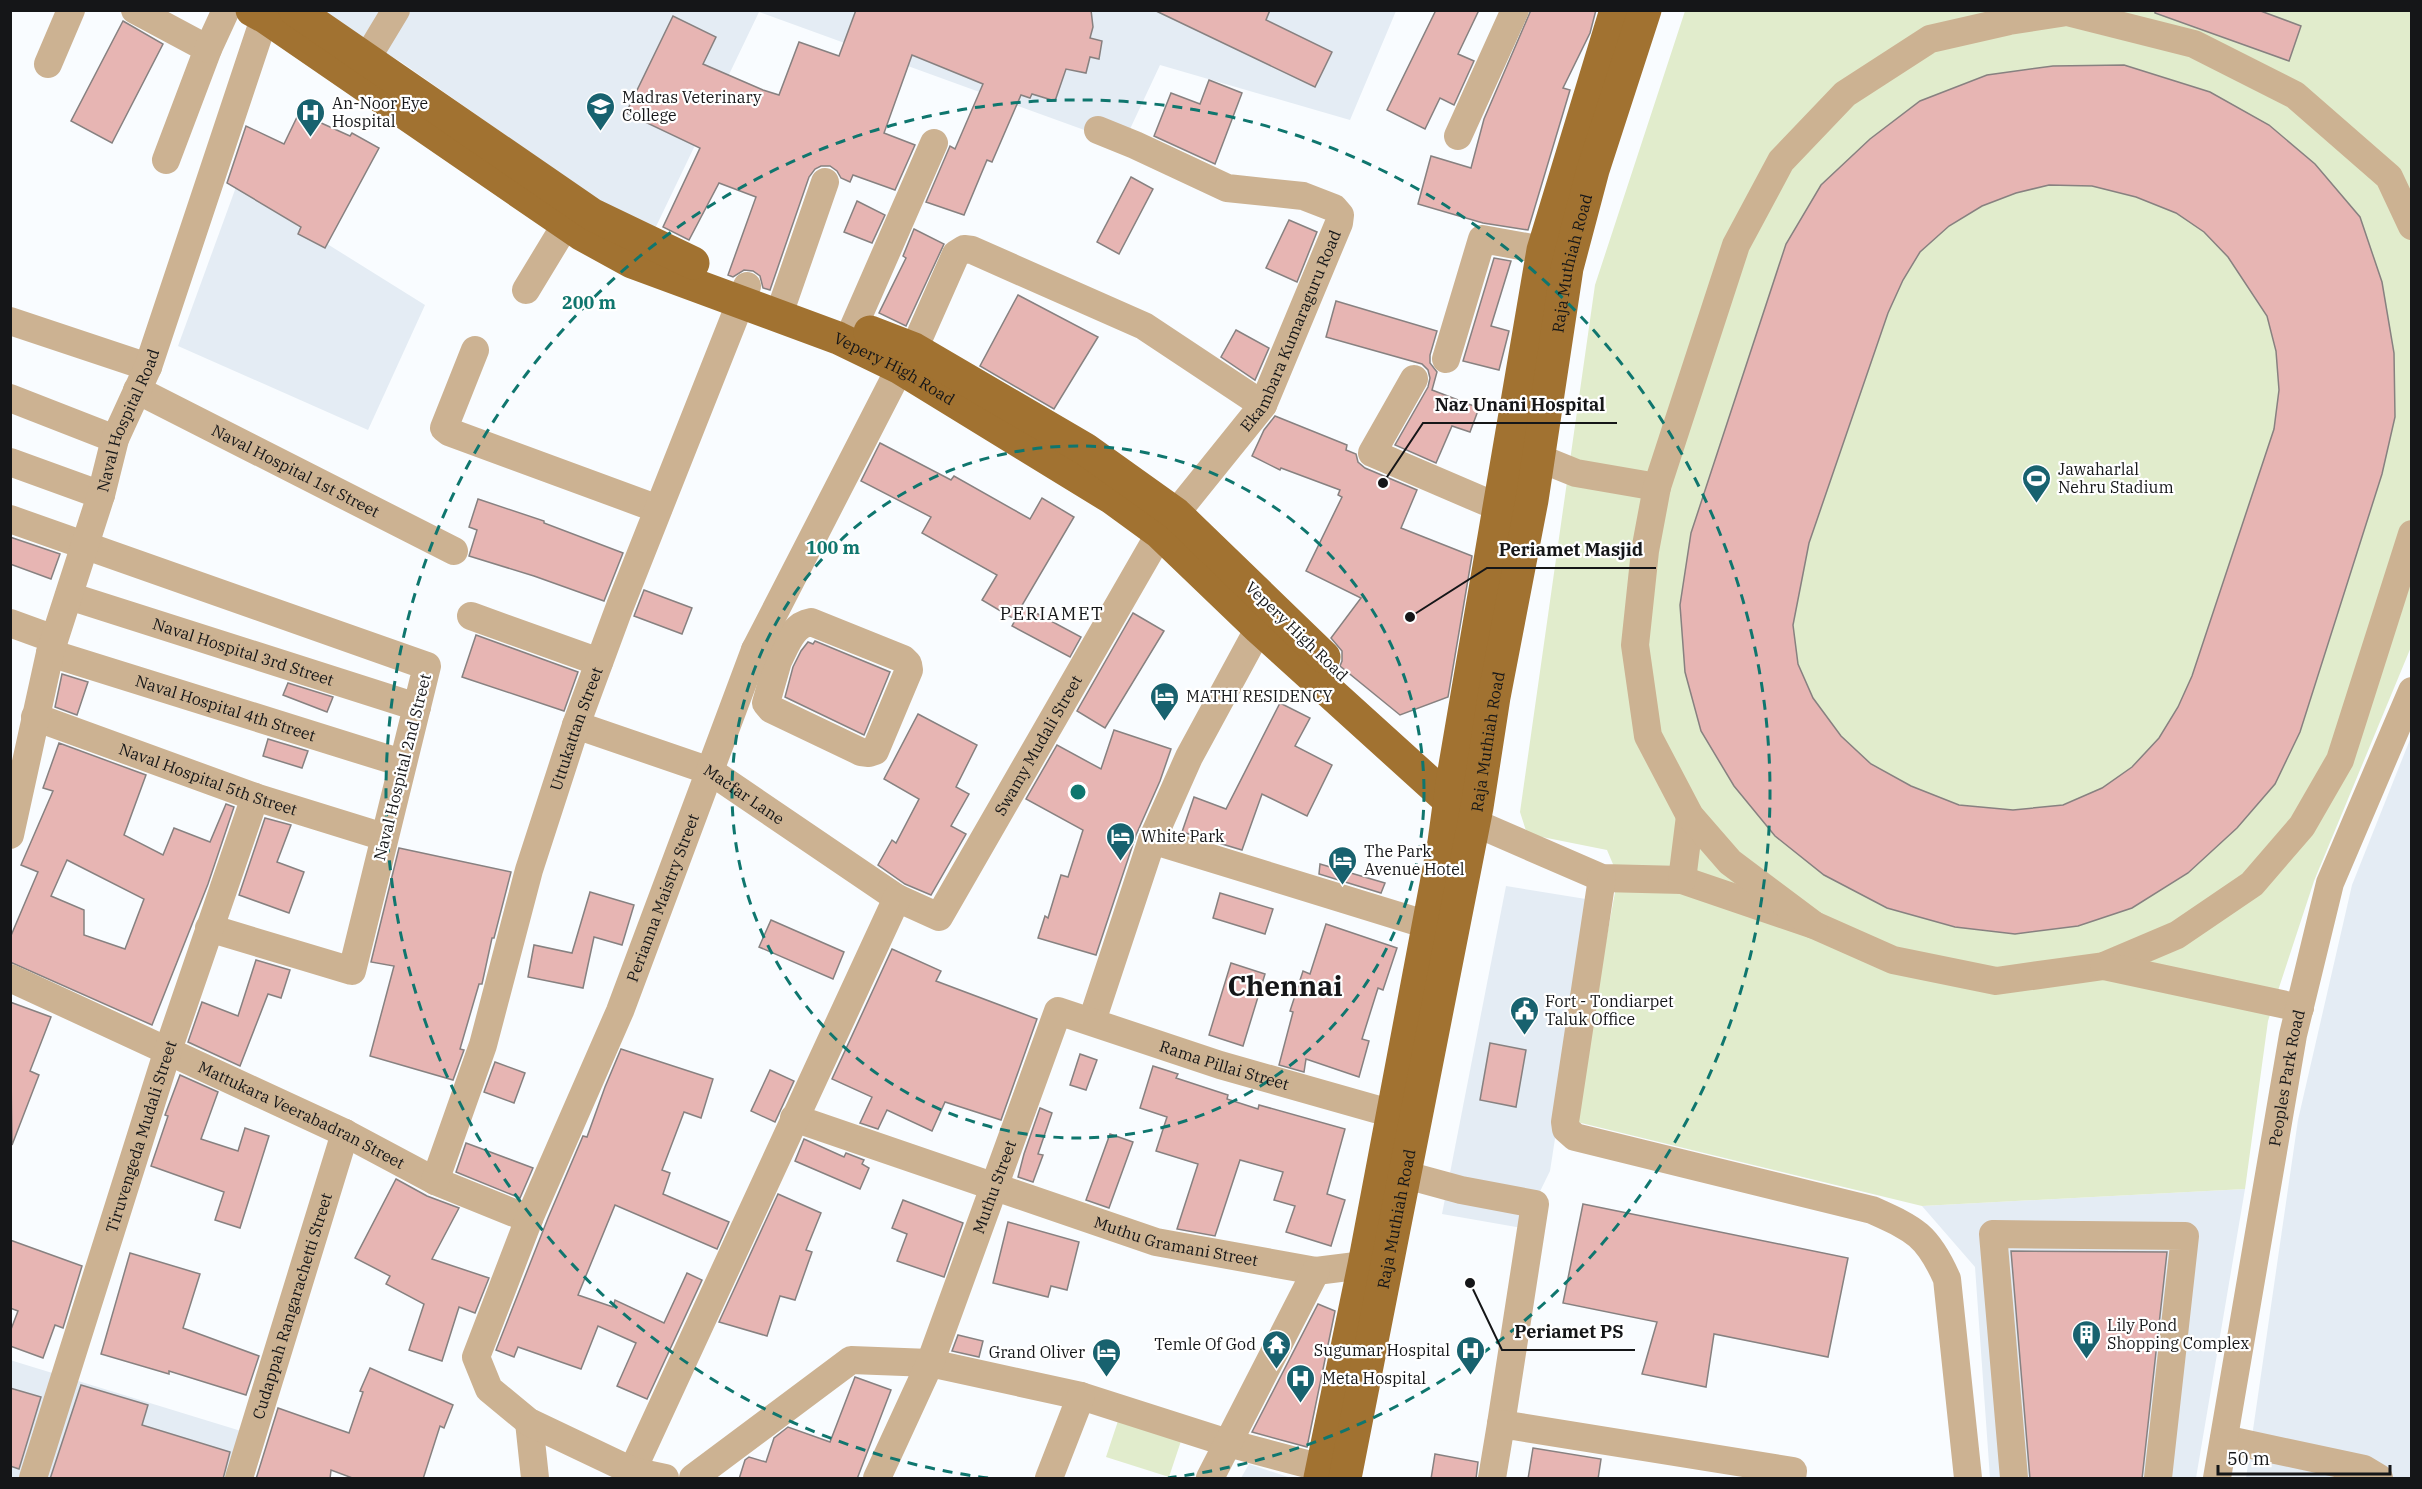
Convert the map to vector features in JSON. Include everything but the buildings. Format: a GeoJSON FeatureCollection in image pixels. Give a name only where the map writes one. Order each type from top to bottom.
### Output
{"type":"FeatureCollection","features":[{"type":"Feature","properties":{"kind":"main road","name":"Raja Muthiah Road"},"geometry":{"type":"LineString","coordinates":[[1329,1475],[1364,1265],[1394,1173],[1393,1114],[1444,842],[1463,803],[1494,697],[1524,457],[1543,250],[1616,10]]}},
{"type":"Feature","properties":{"kind":"main road","name":"Raja Muthiah Road"},"geometry":{"type":"LineString","coordinates":[[1329,1475],[1394,1173],[1463,803],[1498,507],[1524,457],[1567,268],[1593,170],[1645,10]]}},
{"type":"Feature","properties":{"kind":"main road","name":"Vepery High Road"},"geometry":{"type":"LineString","coordinates":[[270,12],[367,58],[593,215],[744,294],[838,338],[907,358]]}},
{"type":"Feature","properties":{"kind":"main road","name":"Vepery High Road"},"geometry":{"type":"LineString","coordinates":[[270,12],[566,224],[632,262],[744,294],[784,300],[854,326],[907,358],[1085,449],[1168,524],[1463,803]]}},
{"type":"Feature","properties":{"kind":"main road","name":"Vepery High Road"},"geometry":{"type":"LineString","coordinates":[[1168,524],[1259,628],[1463,803]]}},
{"type":"Feature","properties":{"kind":"street"},"geometry":{"type":"LineString","coordinates":[[48,64],[71,10]]}},
{"type":"Feature","properties":{"kind":"street"},"geometry":{"type":"LineString","coordinates":[[135,10],[208,49]]}},
{"type":"Feature","properties":{"kind":"street"},"geometry":{"type":"LineString","coordinates":[[166,160],[208,49],[226,10]]}},
{"type":"Feature","properties":{"kind":"street"},"geometry":{"type":"LineString","coordinates":[[367,58],[396,10]]}},
{"type":"Feature","properties":{"kind":"street"},"geometry":{"type":"LineString","coordinates":[[1458,136],[1515,10]]}},
{"type":"Feature","properties":{"kind":"street"},"geometry":{"type":"LineString","coordinates":[[1814,926],[1730,862],[1690,816],[1648,736],[1635,645],[1645,551],[1657,487],[1736,246],[1781,161],[1845,94],[1930,39],[2009,21],[2067,11],[2194,45],[2295,94],[2389,177],[2412,226]]}},
{"type":"Feature","properties":{"kind":"street","name":"Naval Hospital Road"},"geometry":{"type":"LineString","coordinates":[[10,835],[15,788],[52,646],[100,495],[115,439],[143,379],[270,12]]}},
{"type":"Feature","properties":{"kind":"street","name":"Ekambara Kumaraguru Road"},"geometry":{"type":"LineString","coordinates":[[1098,130],[1227,188],[1303,196],[1334,208],[1340,215],[1339,223],[1263,405],[1168,524]]}},
{"type":"Feature","properties":{"kind":"street"},"geometry":{"type":"LineString","coordinates":[[854,326],[934,143]]}},
{"type":"Feature","properties":{"kind":"street"},"geometry":{"type":"LineString","coordinates":[[784,300],[825,182]]}},
{"type":"Feature","properties":{"kind":"street"},"geometry":{"type":"LineString","coordinates":[[526,290],[566,224]]}},
{"type":"Feature","properties":{"kind":"street"},"geometry":{"type":"LineString","coordinates":[[1446,359],[1482,239],[1543,250]]}},
{"type":"Feature","properties":{"kind":"street","name":"Perianna Maistry Street"},"geometry":{"type":"LineString","coordinates":[[664,1479],[631,1475],[529,1422],[489,1389],[476,1357],[529,1220],[620,1011],[710,771],[956,254],[964,249],[972,250],[1144,326],[1263,405]]}},
{"type":"Feature","properties":{"kind":"street","name":"Uttukattan Street"},"geometry":{"type":"LineString","coordinates":[[435,1181],[483,1045],[529,870],[576,725],[657,510],[744,294]]}},
{"type":"Feature","properties":{"kind":"street","name":"Naval Hospital 1st Street"},"geometry":{"type":"LineString","coordinates":[[10,321],[143,379],[454,550]]}},
{"type":"Feature","properties":{"kind":"street"},"geometry":{"type":"LineString","coordinates":[[475,350],[444,428],[449,432],[657,510]]}},
{"type":"Feature","properties":{"kind":"street"},"geometry":{"type":"LineString","coordinates":[[1413,379],[1372,453],[1498,507]]}},
{"type":"Feature","properties":{"kind":"street"},"geometry":{"type":"LineString","coordinates":[[10,398],[115,439]]}},
{"type":"Feature","properties":{"kind":"street"},"geometry":{"type":"LineString","coordinates":[[1524,457],[1576,474],[1657,487]]}},
{"type":"Feature","properties":{"kind":"street"},"geometry":{"type":"LineString","coordinates":[[10,462],[100,495]]}},
{"type":"Feature","properties":{"kind":"street"},"geometry":{"type":"LineString","coordinates":[[10,519],[83,545]]}},
{"type":"Feature","properties":{"kind":"street","name":"Swamy Mudali Street"},"geometry":{"type":"LineString","coordinates":[[897,898],[939,916],[1168,524]]}},
{"type":"Feature","properties":{"kind":"street"},"geometry":{"type":"LineString","coordinates":[[1463,803],[1602,878],[1682,880],[1814,926],[1893,960],[1996,981],[2104,966],[2177,935],[2253,884],[2302,826],[2340,760],[2412,534]]}},
{"type":"Feature","properties":{"kind":"street","name":"Naval Hospital 2nd Street"},"geometry":{"type":"LineString","coordinates":[[83,545],[427,666],[352,971],[209,928]]}},
{"type":"Feature","properties":{"kind":"street","name":"Naval Hospital 3rd Street"},"geometry":{"type":"LineString","coordinates":[[69,596],[417,707]]}},
{"type":"Feature","properties":{"kind":"street"},"geometry":{"type":"LineString","coordinates":[[471,616],[599,662]]}},
{"type":"Feature","properties":{"kind":"street"},"geometry":{"type":"LineString","coordinates":[[811,622],[903,659],[908,664],[909,670],[875,751],[861,752],[771,709],[766,703],[766,656],[797,628],[811,622]]}},
{"type":"Feature","properties":{"kind":"street","name":"Naval Hospital 4th Street"},"geometry":{"type":"LineString","coordinates":[[10,623],[52,646],[402,763]]}},
{"type":"Feature","properties":{"kind":"street"},"geometry":{"type":"LineString","coordinates":[[1092,1021],[1152,840],[1189,757],[1259,628]]}},
{"type":"Feature","properties":{"kind":"street","name":"Peoples Park Road"},"geometry":{"type":"LineString","coordinates":[[2217,1479],[2293,1035],[2330,883],[2412,692]]}},
{"type":"Feature","properties":{"kind":"street","name":"Naval Hospital 5th Street"},"geometry":{"type":"LineString","coordinates":[[35,717],[255,797],[384,837]]}},
{"type":"Feature","properties":{"kind":"street","name":"Macfar Lane"},"geometry":{"type":"LineString","coordinates":[[576,725],[710,771],[897,898]]}},
{"type":"Feature","properties":{"kind":"street","name":"Tiruvengeda Mudali Street"},"geometry":{"type":"LineString","coordinates":[[33,1479],[168,1050],[255,797]]}},
{"type":"Feature","properties":{"kind":"street"},"geometry":{"type":"LineString","coordinates":[[1682,880],[1690,816]]}},
{"type":"Feature","properties":{"kind":"street"},"geometry":{"type":"LineString","coordinates":[[1152,840],[1428,925]]}},
{"type":"Feature","properties":{"kind":"street"},"geometry":{"type":"LineString","coordinates":[[1602,878],[1565,1122],[1566,1129],[1575,1137],[1872,1210],[1900,1222],[1922,1236],[1937,1257],[1947,1279],[1968,1479]]}},
{"type":"Feature","properties":{"kind":"street"},"geometry":{"type":"LineString","coordinates":[[631,1475],[897,898]]}},
{"type":"Feature","properties":{"kind":"street"},"geometry":{"type":"LineString","coordinates":[[2104,966],[2300,1008]]}},
{"type":"Feature","properties":{"kind":"street","name":"Mattukara Veerabadran Street"},"geometry":{"type":"LineString","coordinates":[[10,978],[345,1133],[435,1181],[529,1220]]}},
{"type":"Feature","properties":{"kind":"street","name":"Rama Pillai Street"},"geometry":{"type":"LineString","coordinates":[[1058,1011],[1220,1065],[1393,1114]]}},
{"type":"Feature","properties":{"kind":"street","name":"Muthu Street"},"geometry":{"type":"LineString","coordinates":[[883,1477],[930,1363],[1058,1011]]}},
{"type":"Feature","properties":{"kind":"street","name":"Muthu Gramani Street"},"geometry":{"type":"LineString","coordinates":[[794,1118],[1156,1242],[1316,1271],[1364,1265]]}},
{"type":"Feature","properties":{"kind":"street","name":"Cudappah Rangarachetti Street"},"geometry":{"type":"LineString","coordinates":[[239,1479],[345,1133]]}},
{"type":"Feature","properties":{"kind":"street"},"geometry":{"type":"LineString","coordinates":[[1394,1173],[1461,1190],[1535,1204],[1492,1479]]}},
{"type":"Feature","properties":{"kind":"street"},"geometry":{"type":"LineString","coordinates":[[2014,1479],[1993,1234],[2186,1236],[2158,1479]]}},
{"type":"Feature","properties":{"kind":"street"},"geometry":{"type":"LineString","coordinates":[[1210,1479],[1316,1271]]}},
{"type":"Feature","properties":{"kind":"street"},"geometry":{"type":"LineString","coordinates":[[693,1479],[850,1360],[930,1363],[1081,1396],[1329,1475]]}},
{"type":"Feature","properties":{"kind":"street"},"geometry":{"type":"LineString","coordinates":[[1048,1479],[1081,1396]]}},
{"type":"Feature","properties":{"kind":"street"},"geometry":{"type":"LineString","coordinates":[[529,1422],[535,1479]]}},
{"type":"Feature","properties":{"kind":"street"},"geometry":{"type":"LineString","coordinates":[[1501,1424],[1793,1471],[1792,1479]]}},
{"type":"Feature","properties":{"kind":"street"},"geometry":{"type":"LineString","coordinates":[[2223,1439],[2364,1468],[2379,1479]]}},
{"type":"Feature","properties":{"kind":"shaded area","name":"Madras Veterinary College"},"geometry":{"type":"Polygon","coordinates":[[[313,11],[1396,11],[1350,120],[1160,65],[1123,144],[759,12],[651,237],[401,62],[313,11]]]}},
{"type":"Feature","properties":{"kind":"shaded area"},"geometry":{"type":"Polygon","coordinates":[[[236,187],[425,305],[368,430],[178,346],[236,187]]]}},
{"type":"Feature","properties":{"kind":"shaded area"},"geometry":{"type":"Polygon","coordinates":[[[2411,737],[2411,1478],[2246,1478],[2298,1120],[2352,885],[2411,737]]]}},
{"type":"Feature","properties":{"kind":"shaded area","name":"Fort - Tondiarpet Taluk Office"},"geometry":{"type":"Polygon","coordinates":[[[1506,886],[1592,900],[1550,1171],[1522,1228],[1442,1214],[1506,886]]]}},
{"type":"Feature","properties":{"kind":"shaded area"},"geometry":{"type":"Polygon","coordinates":[[[2245,1189],[2196,1478],[1990,1478],[1975,1267],[1922,1206],[2245,1189]]]}},
{"type":"Feature","properties":{"kind":"shaded area"},"geometry":{"type":"Polygon","coordinates":[[[10,1360],[241,1431],[228,1478],[11,1478],[10,1360]]]}},
{"type":"Feature","properties":{"kind":"shaded area"},"geometry":{"type":"Polygon","coordinates":[[[1249,1464],[1291,1478],[1241,1478],[1249,1464]]]}},
{"type":"Feature","properties":{"kind":"green space"},"geometry":{"type":"Polygon","coordinates":[[[1685,11],[2411,11],[2411,647],[2314,881],[2268,1021],[2245,1189],[1922,1206],[1573,1121],[1618,876],[1607,850],[1527,834],[1520,812],[1595,285],[1685,11]]]}},
{"type":"Feature","properties":{"kind":"green space"},"geometry":{"type":"Polygon","coordinates":[[[1122,1409],[1185,1429],[1169,1477],[1106,1457],[1122,1409]]]}},
{"type":"Feature","properties":{"kind":"place","name":"Madras Veterinary College"},"geometry":{"type":"Point","coordinates":[601,132]}},
{"type":"Feature","properties":{"kind":"place","name":"An-Noor Eye Hospital"},"geometry":{"type":"Point","coordinates":[311,138]}},
{"type":"Feature","properties":{"kind":"place","name":"Naz Unani Hospital"},"geometry":{"type":"Point","coordinates":[1383,483]}},
{"type":"Feature","properties":{"kind":"place","name":"Jawaharlal Nehru Stadium"},"geometry":{"type":"Point","coordinates":[2037,504]}},
{"type":"Feature","properties":{"kind":"place","name":"Periamet Masjid"},"geometry":{"type":"Point","coordinates":[1410,617]}},
{"type":"Feature","properties":{"kind":"place","name":"MATHI RESIDENCY"},"geometry":{"type":"Point","coordinates":[1165,722]}},
{"type":"Feature","properties":{"kind":"place","name":"White Park"},"geometry":{"type":"Point","coordinates":[1120,862]}},
{"type":"Feature","properties":{"kind":"place","name":"The Park Avenue Hotel"},"geometry":{"type":"Point","coordinates":[1343,886]}},
{"type":"Feature","properties":{"kind":"place","name":"Fort - Tondiarpet Taluk Office"},"geometry":{"type":"Point","coordinates":[1524,1036]}},
{"type":"Feature","properties":{"kind":"place","name":"Periamet PS"},"geometry":{"type":"Point","coordinates":[1470,1283]}},
{"type":"Feature","properties":{"kind":"place","name":"Lily Pond Shopping Complex"},"geometry":{"type":"Point","coordinates":[2086,1360]}},
{"type":"Feature","properties":{"kind":"place","name":"Temle Of God"},"geometry":{"type":"Point","coordinates":[1277,1370]}},
{"type":"Feature","properties":{"kind":"place","name":"Sugumar Hospital"},"geometry":{"type":"Point","coordinates":[1471,1376]}},
{"type":"Feature","properties":{"kind":"place","name":"Grand Oliver"},"geometry":{"type":"Point","coordinates":[1106,1378]}},
{"type":"Feature","properties":{"kind":"place","name":"Meta Hospital"},"geometry":{"type":"Point","coordinates":[1301,1404]}},
{"type":"Feature","properties":{"kind":"district","name":"PERIAMET"},"geometry":{"type":"Point","coordinates":[1052,613]}},
{"type":"Feature","properties":{"kind":"district","name":"Chennai"},"geometry":{"type":"Point","coordinates":[1285,985]}}]}
